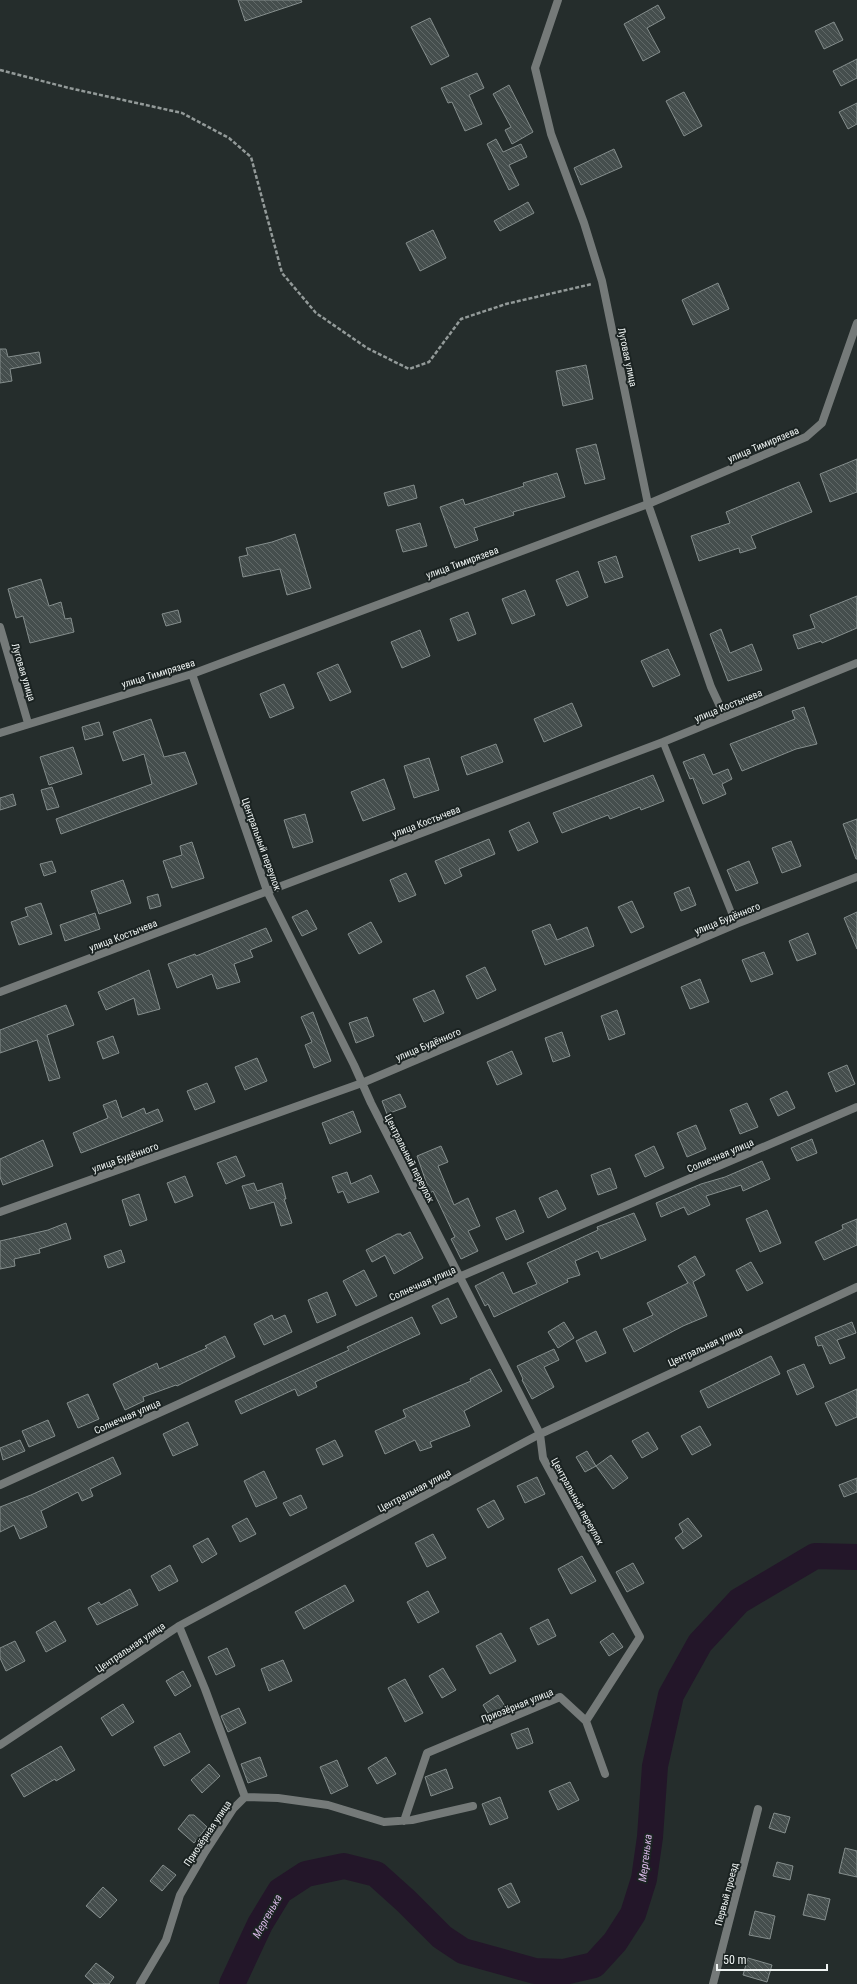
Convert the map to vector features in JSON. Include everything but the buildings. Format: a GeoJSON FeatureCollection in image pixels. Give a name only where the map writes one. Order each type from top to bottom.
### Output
{"type":"FeatureCollection","features":[{"type":"Feature","properties":{"kind":"street","name":"Луговая улица"},"geometry":{"type":"LineString","coordinates":[[558,0],[535,68],[551,134],[584,223],[602,282],[648,504],[711,687],[725,716]]}},
{"type":"Feature","properties":{"kind":"street","name":"улица Тимирязева"},"geometry":{"type":"LineString","coordinates":[[0,733],[28,723],[192,674],[648,504],[806,438],[822,423],[857,323]]}},
{"type":"Feature","properties":{"kind":"street","name":"Луговая улица"},"geometry":{"type":"LineString","coordinates":[[0,627],[28,723]]}},
{"type":"Feature","properties":{"kind":"street","name":"улица Костычева"},"geometry":{"type":"LineString","coordinates":[[0,992],[663,742],[857,663]]}},
{"type":"Feature","properties":{"kind":"street","name":"Центральный переулок"},"geometry":{"type":"LineString","coordinates":[[192,674],[267,891],[459,1277],[540,1434],[543,1458],[640,1636],[586,1721]]}},
{"type":"Feature","properties":{"kind":"street","name":"улица Будённого"},"geometry":{"type":"LineString","coordinates":[[0,1212],[362,1083],[736,924],[857,877]]}},
{"type":"Feature","properties":{"kind":"street","name":"Солнечная улица"},"geometry":{"type":"LineString","coordinates":[[0,1485],[459,1277],[857,1107]]}},
{"type":"Feature","properties":{"kind":"street","name":"Центральная улица"},"geometry":{"type":"LineString","coordinates":[[0,1745],[179,1626],[540,1434],[857,1287]]}},
{"type":"Feature","properties":{"kind":"street"},"geometry":{"type":"LineString","coordinates":[[179,1626],[205,1689],[245,1797]]}},
{"type":"Feature","properties":{"kind":"street","name":"Приозёрная улица"},"geometry":{"type":"LineString","coordinates":[[404,1821],[427,1753],[560,1697],[586,1721],[605,1774]]}},
{"type":"Feature","properties":{"kind":"street","name":"Приозёрная улица"},"geometry":{"type":"LineString","coordinates":[[140,1984],[166,1940],[180,1895],[204,1852],[233,1810],[245,1797],[278,1798],[328,1805],[384,1822],[404,1821],[473,1806]]}},
{"type":"Feature","properties":{"kind":"street","name":"Первый проезд"},"geometry":{"type":"LineString","coordinates":[[712,1984],[758,1809]]}},
{"type":"Feature","properties":{"kind":"lane"},"geometry":{"type":"LineString","coordinates":[[663,742],[736,924]]}},
{"type":"Feature","properties":{"kind":"path"},"geometry":{"type":"LineString","coordinates":[[0,70],[69,88],[182,113],[229,138],[251,157],[282,273],[316,313],[368,348],[409,369],[429,362],[461,318],[506,304],[602,282]]}},
{"type":"Feature","properties":{"kind":"waterway","name":"Мергенька"},"geometry":{"type":"LineString","coordinates":[[232,1984],[260,1924],[280,1891],[306,1874],[344,1866],[376,1874],[442,1937],[463,1951],[535,1971],[564,1972],[594,1965],[615,1942],[633,1914],[644,1879],[650,1837],[655,1766],[671,1695],[700,1643],[739,1601],[815,1556],[857,1557]]}}]}
